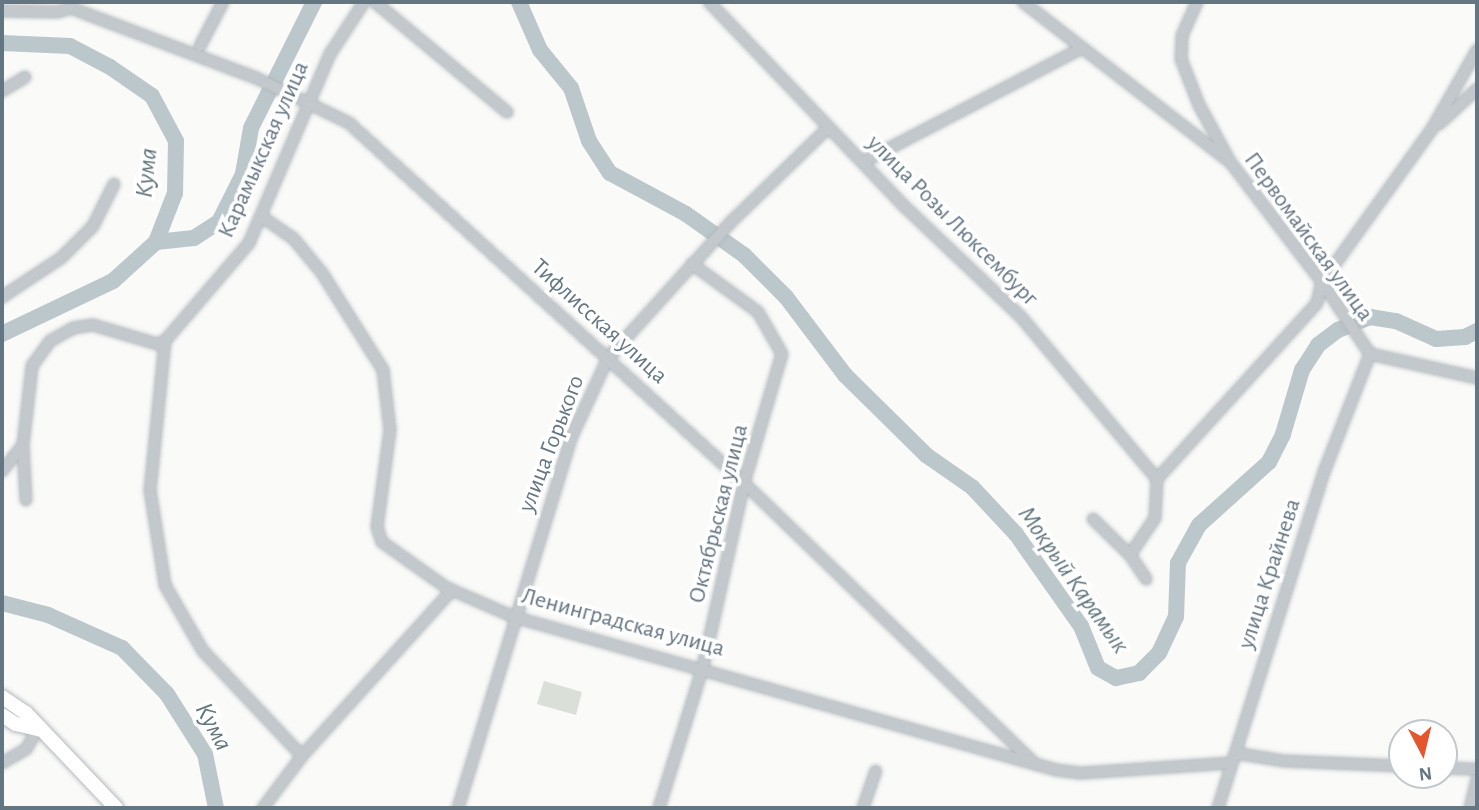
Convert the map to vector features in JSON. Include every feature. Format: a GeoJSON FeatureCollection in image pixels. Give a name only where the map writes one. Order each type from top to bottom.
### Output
{"type":"FeatureCollection","features":[{"type":"Feature","properties":{"kind":"street","name":"Карамыкская улица"},"geometry":{"type":"LineString","coordinates":[[165,341],[249,243],[330,54],[364,2]]}},
{"type":"Feature","properties":{"kind":"street"},"geometry":{"type":"LineString","coordinates":[[375,2],[507,112]]}},
{"type":"Feature","properties":{"kind":"street","name":"улица Розы Люксембург"},"geometry":{"type":"LineString","coordinates":[[709,2],[751,40],[827,129],[1021,317],[1157,479]]}},
{"type":"Feature","properties":{"kind":"street","name":"Первомайская улица"},"geometry":{"type":"LineString","coordinates":[[1023,2],[1231,163],[1322,282],[1370,354],[1477,378]]}},
{"type":"Feature","properties":{"kind":"street"},"geometry":{"type":"LineString","coordinates":[[1198,2],[1182,36],[1181,59],[1199,105],[1231,163]]}},
{"type":"Feature","properties":{"kind":"street"},"geometry":{"type":"LineString","coordinates":[[200,46],[219,3]]}},
{"type":"Feature","properties":{"kind":"street","name":"Тифлисская улица"},"geometry":{"type":"LineString","coordinates":[[73,5],[256,78],[349,123],[744,483],[1034,763]]}},
{"type":"Feature","properties":{"kind":"street"},"geometry":{"type":"LineString","coordinates":[[2,11],[58,12],[73,5]]}},
{"type":"Feature","properties":{"kind":"street"},"geometry":{"type":"LineString","coordinates":[[863,162],[1082,48]]}},
{"type":"Feature","properties":{"kind":"street"},"geometry":{"type":"LineString","coordinates":[[1130,555],[1155,518],[1157,479],[1317,303],[1322,282],[1432,129],[1477,50]]}},
{"type":"Feature","properties":{"kind":"street"},"geometry":{"type":"LineString","coordinates":[[2,91],[25,77]]}},
{"type":"Feature","properties":{"kind":"street"},"geometry":{"type":"LineString","coordinates":[[1432,129],[1477,89]]}},
{"type":"Feature","properties":{"kind":"street","name":"улица Горького"},"geometry":{"type":"LineString","coordinates":[[458,808],[514,617],[572,436],[607,358],[732,221],[827,129]]}},
{"type":"Feature","properties":{"kind":"street"},"geometry":{"type":"LineString","coordinates":[[2,297],[77,242],[93,226],[114,184]]}},
{"type":"Feature","properties":{"kind":"street","name":"Ленинградская улица"},"geometry":{"type":"LineString","coordinates":[[261,216],[293,238],[322,273],[383,370],[390,430],[377,527],[382,542],[452,590],[514,617],[703,667],[1034,763],[1082,773],[1236,757],[1388,765]]}},
{"type":"Feature","properties":{"kind":"street","name":"Октябрьская улица"},"geometry":{"type":"LineString","coordinates":[[659,808],[703,667],[744,483],[782,355],[758,313],[692,264]]}},
{"type":"Feature","properties":{"kind":"street"},"geometry":{"type":"LineString","coordinates":[[26,500],[23,445],[32,366],[50,341],[73,328],[93,325],[158,344],[165,341],[150,490],[166,585],[203,651],[302,756]]}},
{"type":"Feature","properties":{"kind":"street","name":"улица Крайнева"},"geometry":{"type":"LineString","coordinates":[[1218,808],[1324,472],[1370,354]]}},
{"type":"Feature","properties":{"kind":"street"},"geometry":{"type":"LineString","coordinates":[[2,471],[23,445]]}},
{"type":"Feature","properties":{"kind":"street"},"geometry":{"type":"LineString","coordinates":[[1093,519],[1130,555],[1146,579]]}},
{"type":"Feature","properties":{"kind":"street"},"geometry":{"type":"LineString","coordinates":[[263,808],[302,756],[452,590]]}},
{"type":"Feature","properties":{"kind":"street"},"geometry":{"type":"LineString","coordinates":[[2,697],[26,713],[38,729],[116,808]]}},
{"type":"Feature","properties":{"kind":"street"},"geometry":{"type":"LineString","coordinates":[[2,715],[16,724],[38,729]]}},
{"type":"Feature","properties":{"kind":"street"},"geometry":{"type":"LineString","coordinates":[[2,763],[26,749],[38,729]]}},
{"type":"Feature","properties":{"kind":"street"},"geometry":{"type":"LineString","coordinates":[[1458,768],[1477,769]]}},
{"type":"Feature","properties":{"kind":"street"},"geometry":{"type":"LineString","coordinates":[[863,808],[876,771]]}},
{"type":"Feature","properties":{"kind":"street"},"geometry":{"type":"LineString","coordinates":[[1469,808],[1477,779]]}},
{"type":"Feature","properties":{"kind":"shaded area"},"geometry":{"type":"Polygon","coordinates":[[[544,681],[582,692],[576,715],[537,704],[544,681]]]}},
{"type":"Feature","properties":{"kind":"waterway","name":"Мокрый Карамык"},"geometry":{"type":"LineString","coordinates":[[156,242],[194,238],[219,222],[243,174],[251,128],[314,2]]}},
{"type":"Feature","properties":{"kind":"waterway","name":"Мокрый Карамык"},"geometry":{"type":"LineString","coordinates":[[519,2],[540,50],[571,88],[589,141],[610,173],[686,214],[744,255],[786,297],[845,375],[926,455],[972,487],[1016,534],[1081,626],[1098,668],[1116,678],[1139,673],[1159,653],[1176,617],[1178,563],[1199,525],[1269,462],[1283,434],[1302,370],[1318,345],[1338,330],[1370,317],[1396,321],[1436,339],[1465,337],[1477,331]]}},
{"type":"Feature","properties":{"kind":"waterway","name":"Кума"},"geometry":{"type":"LineString","coordinates":[[2,43],[70,46],[110,67],[152,96],[176,141],[175,193],[156,242],[113,281],[2,334]]}},
{"type":"Feature","properties":{"kind":"waterway","name":"Кума"},"geometry":{"type":"LineString","coordinates":[[2,603],[48,615],[122,648],[167,694],[205,754],[216,808]]}}]}
